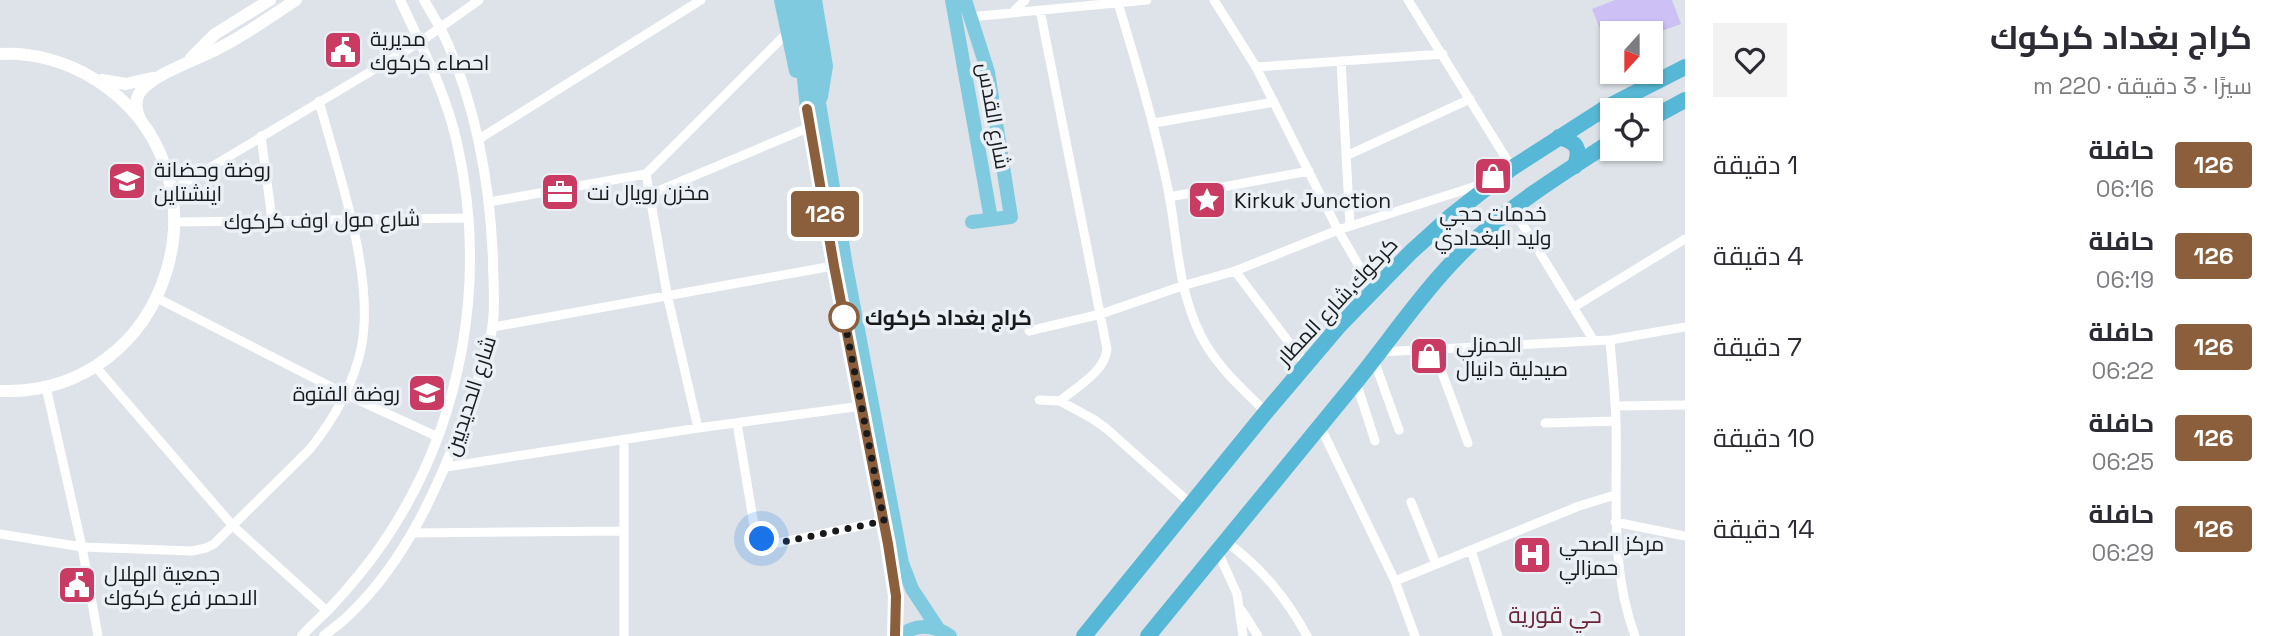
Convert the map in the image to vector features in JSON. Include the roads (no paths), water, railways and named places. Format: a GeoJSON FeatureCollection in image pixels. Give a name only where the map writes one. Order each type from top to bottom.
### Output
{"type":"FeatureCollection","features":[{"type":"Feature","properties":{"kind":"highway","name":"كركوك,شارع المطار"},"geometry":{"type":"LineString","coordinates":[[1625,98],[1685,67]]}},
{"type":"Feature","properties":{"kind":"highway"},"geometry":{"type":"LineString","coordinates":[[1663,112],[1685,100]]}},
{"type":"Feature","properties":{"kind":"highway","name":"كركوك,شارع المطار"},"geometry":{"type":"LineString","coordinates":[[1084,636],[1266,412],[1373,290],[1431,233],[1494,181],[1600,111]]}},
{"type":"Feature","properties":{"kind":"highway"},"geometry":{"type":"LineString","coordinates":[[1559,137],[1572,140],[1577,146],[1575,166]]}},
{"type":"Feature","properties":{"kind":"highway"},"geometry":{"type":"LineString","coordinates":[[1148,636],[1457,258],[1513,209],[1600,149]]}},
{"type":"Feature","properties":{"kind":"main road"},"geometry":{"type":"LineString","coordinates":[[142,123],[136,107],[138,96],[145,87],[174,69],[215,34],[270,0]]}},
{"type":"Feature","properties":{"kind":"main road"},"geometry":{"type":"LineString","coordinates":[[0,54],[44,58],[102,81],[126,84],[144,81],[224,46],[296,0]]}},
{"type":"Feature","properties":{"kind":"main road"},"geometry":{"type":"LineString","coordinates":[[781,0],[799,86],[813,107]]}},
{"type":"Feature","properties":{"kind":"main road"},"geometry":{"type":"LineString","coordinates":[[792,0],[902,563],[912,589],[944,633]]}},
{"type":"Feature","properties":{"kind":"main road"},"geometry":{"type":"LineString","coordinates":[[802,0],[813,107],[810,127],[884,521],[896,596],[898,636],[917,627],[944,633]]}},
{"type":"Feature","properties":{"kind":"main road"},"geometry":{"type":"LineString","coordinates":[[813,107],[823,89],[826,66],[815,0]]}},
{"type":"Feature","properties":{"kind":"main road"},"geometry":{"type":"LineString","coordinates":[[944,0],[963,18]]}},
{"type":"Feature","properties":{"kind":"main road"},"geometry":{"type":"LineString","coordinates":[[952,0],[963,18]]}},
{"type":"Feature","properties":{"kind":"main road"},"geometry":{"type":"LineString","coordinates":[[963,18],[967,0]]}},
{"type":"Feature","properties":{"kind":"main road","name":"شارع القدس"},"geometry":{"type":"LineString","coordinates":[[963,18],[988,72],[1011,217],[991,219],[963,18]]}},
{"type":"Feature","properties":{"kind":"main road"},"geometry":{"type":"LineString","coordinates":[[0,391],[46,387],[95,366],[131,337],[157,298],[171,261],[175,222],[171,191],[161,155],[142,123],[124,102],[87,75]]}},
{"type":"Feature","properties":{"kind":"main road"},"geometry":{"type":"LineString","coordinates":[[972,222],[991,219]]}},
{"type":"Feature","properties":{"kind":"street","name":"شارع الحديديين"},"geometry":{"type":"LineString","coordinates":[[302,636],[356,579],[385,539],[410,497],[438,437],[457,376],[469,295],[469,218],[457,143],[440,85],[400,0]]}},
{"type":"Feature","properties":{"kind":"street","name":"شارع الحديديين"},"geometry":{"type":"LineString","coordinates":[[324,636],[353,612],[412,533],[446,467],[478,382],[492,327],[493,281],[489,202],[479,139],[463,81],[424,0]]}},
{"type":"Feature","properties":{"kind":"street"},"geometry":{"type":"LineString","coordinates":[[171,191],[420,42],[479,0]]}},
{"type":"Feature","properties":{"kind":"street"},"geometry":{"type":"LineString","coordinates":[[479,139],[701,0]]}},
{"type":"Feature","properties":{"kind":"street"},"geometry":{"type":"LineString","coordinates":[[1012,13],[1025,0]]}},
{"type":"Feature","properties":{"kind":"street"},"geometry":{"type":"LineString","coordinates":[[963,18],[1147,0]]}},
{"type":"Feature","properties":{"kind":"street"},"geometry":{"type":"LineString","coordinates":[[1214,0],[1256,67],[1338,230],[1373,290]]}},
{"type":"Feature","properties":{"kind":"street"},"geometry":{"type":"LineString","coordinates":[[1408,0],[1512,168]]}},
{"type":"Feature","properties":{"kind":"street"},"geometry":{"type":"LineString","coordinates":[[1118,3],[1154,123],[1169,197],[1182,286],[1196,327],[1212,354],[1234,381],[1266,412]]}},
{"type":"Feature","properties":{"kind":"street"},"geometry":{"type":"LineString","coordinates":[[1040,10],[1107,349],[1105,360],[1099,368],[1060,401]]}},
{"type":"Feature","properties":{"kind":"street"},"geometry":{"type":"LineString","coordinates":[[489,202],[646,174],[788,33]]}},
{"type":"Feature","properties":{"kind":"street"},"geometry":{"type":"LineString","coordinates":[[1256,67],[1443,54]]}},
{"type":"Feature","properties":{"kind":"street"},"geometry":{"type":"LineString","coordinates":[[1340,61],[1350,226]]}},
{"type":"Feature","properties":{"kind":"street"},"geometry":{"type":"LineString","coordinates":[[1346,156],[1470,99]]}},
{"type":"Feature","properties":{"kind":"street"},"geometry":{"type":"LineString","coordinates":[[0,534],[82,547],[199,550],[214,544],[310,449],[345,394],[358,360],[364,323],[360,264],[319,101]]}},
{"type":"Feature","properties":{"kind":"street"},"geometry":{"type":"LineString","coordinates":[[1154,123],[1274,102]]}},
{"type":"Feature","properties":{"kind":"street"},"geometry":{"type":"LineString","coordinates":[[651,194],[810,127]]}},
{"type":"Feature","properties":{"kind":"street"},"geometry":{"type":"LineString","coordinates":[[261,136],[272,220]]}},
{"type":"Feature","properties":{"kind":"street"},"geometry":{"type":"LineString","coordinates":[[1169,197],[1309,171]]}},
{"type":"Feature","properties":{"kind":"street"},"geometry":{"type":"LineString","coordinates":[[646,174],[667,294],[698,428]]}},
{"type":"Feature","properties":{"kind":"street"},"geometry":{"type":"LineString","coordinates":[[1029,331],[1101,314],[1235,271],[1338,230],[1494,181]]}},
{"type":"Feature","properties":{"kind":"street"},"geometry":{"type":"LineString","coordinates":[[1513,209],[1594,341]]}},
{"type":"Feature","properties":{"kind":"street","name":"شارع مول اوف كركوك"},"geometry":{"type":"LineString","coordinates":[[175,222],[469,218]]}},
{"type":"Feature","properties":{"kind":"street"},"geometry":{"type":"LineString","coordinates":[[1574,307],[1685,239]]}},
{"type":"Feature","properties":{"kind":"street"},"geometry":{"type":"LineString","coordinates":[[492,327],[834,266]]}},
{"type":"Feature","properties":{"kind":"street"},"geometry":{"type":"LineString","coordinates":[[1235,271],[1306,365]]}},
{"type":"Feature","properties":{"kind":"street"},"geometry":{"type":"LineString","coordinates":[[157,298],[345,394],[438,437]]}},
{"type":"Feature","properties":{"kind":"street"},"geometry":{"type":"LineString","coordinates":[[1399,430],[1377,356],[1611,340],[1685,327]]}},
{"type":"Feature","properties":{"kind":"street"},"geometry":{"type":"LineString","coordinates":[[1611,340],[1616,421],[1615,522],[1623,596],[1635,636]]}},
{"type":"Feature","properties":{"kind":"street"},"geometry":{"type":"LineString","coordinates":[[1434,351],[1468,443]]}},
{"type":"Feature","properties":{"kind":"street"},"geometry":{"type":"LineString","coordinates":[[95,366],[233,526],[327,611]]}},
{"type":"Feature","properties":{"kind":"street"},"geometry":{"type":"LineString","coordinates":[[457,376],[478,382]]}},
{"type":"Feature","properties":{"kind":"street"},"geometry":{"type":"LineString","coordinates":[[1356,382],[1376,441]]}},
{"type":"Feature","properties":{"kind":"street"},"geometry":{"type":"LineString","coordinates":[[46,387],[82,547],[98,636]]}},
{"type":"Feature","properties":{"kind":"street"},"geometry":{"type":"LineString","coordinates":[[1039,400],[1060,401],[1093,419],[1191,504]]}},
{"type":"Feature","properties":{"kind":"street"},"geometry":{"type":"LineString","coordinates":[[1615,406],[1685,405]]}},
{"type":"Feature","properties":{"kind":"street"},"geometry":{"type":"LineString","coordinates":[[446,467],[698,428],[862,407]]}},
{"type":"Feature","properties":{"kind":"street"},"geometry":{"type":"LineString","coordinates":[[1545,423],[1616,421]]}},
{"type":"Feature","properties":{"kind":"street"},"geometry":{"type":"LineString","coordinates":[[737,423],[754,525],[762,539],[772,543],[783,542],[884,521]]}},
{"type":"Feature","properties":{"kind":"street"},"geometry":{"type":"LineString","coordinates":[[1320,426],[1395,581],[1415,636]]}},
{"type":"Feature","properties":{"kind":"street"},"geometry":{"type":"LineString","coordinates":[[624,439],[624,636]]}},
{"type":"Feature","properties":{"kind":"street"},"geometry":{"type":"LineString","coordinates":[[1395,581],[1579,506],[1615,495]]}},
{"type":"Feature","properties":{"kind":"street"},"geometry":{"type":"LineString","coordinates":[[1411,502],[1436,564]]}},
{"type":"Feature","properties":{"kind":"street"},"geometry":{"type":"LineString","coordinates":[[1615,522],[1685,537]]}},
{"type":"Feature","properties":{"kind":"street"},"geometry":{"type":"LineString","coordinates":[[412,533],[623,531]]}},
{"type":"Feature","properties":{"kind":"street"},"geometry":{"type":"LineString","coordinates":[[1221,546],[1241,610],[1243,636]]}},
{"type":"Feature","properties":{"kind":"street"},"geometry":{"type":"LineString","coordinates":[[1221,546],[1250,560],[1273,583],[1307,636]]}},
{"type":"Feature","properties":{"kind":"street"},"geometry":{"type":"LineString","coordinates":[[1471,550],[1498,636]]}},
{"type":"Feature","properties":{"kind":"street"},"geometry":{"type":"LineString","coordinates":[[1241,610],[1258,636]]}},
{"type":"Feature","properties":{"kind":"place","name":"مديرية احصاء كركوك"},"geometry":{"type":"Point","coordinates":[343,50]}},
{"type":"Feature","properties":{"kind":"place","name":"خدمات حجي وليد البغدادي"},"geometry":{"type":"Point","coordinates":[1493,176]}},
{"type":"Feature","properties":{"kind":"place","name":"روضة وحضانة اينشتاين"},"geometry":{"type":"Point","coordinates":[127,181]}},
{"type":"Feature","properties":{"kind":"place","name":"مخزن رويال نت"},"geometry":{"type":"Point","coordinates":[560,192]}},
{"type":"Feature","properties":{"kind":"place","name":"Kirkuk Junction"},"geometry":{"type":"Point","coordinates":[1207,200]}},
{"type":"Feature","properties":{"kind":"place","name":"كراج بغداد كركوك"},"geometry":{"type":"Point","coordinates":[844,317]}},
{"type":"Feature","properties":{"kind":"place","name":"الحمزلي صيدلية دانيال"},"geometry":{"type":"Point","coordinates":[1429,356]}},
{"type":"Feature","properties":{"kind":"place","name":"روضة الفتوة"},"geometry":{"type":"Point","coordinates":[427,393]}},
{"type":"Feature","properties":{"kind":"place","name":"مركز الصحي حمزالي"},"geometry":{"type":"Point","coordinates":[1532,555]}},
{"type":"Feature","properties":{"kind":"place","name":"جمعية الهلال الاحمر فرع كركوك"},"geometry":{"type":"Point","coordinates":[77,585]}},
{"type":"Feature","properties":{"kind":"district","name":"حي قورية"},"geometry":{"type":"Point","coordinates":[1555,615]}}]}
